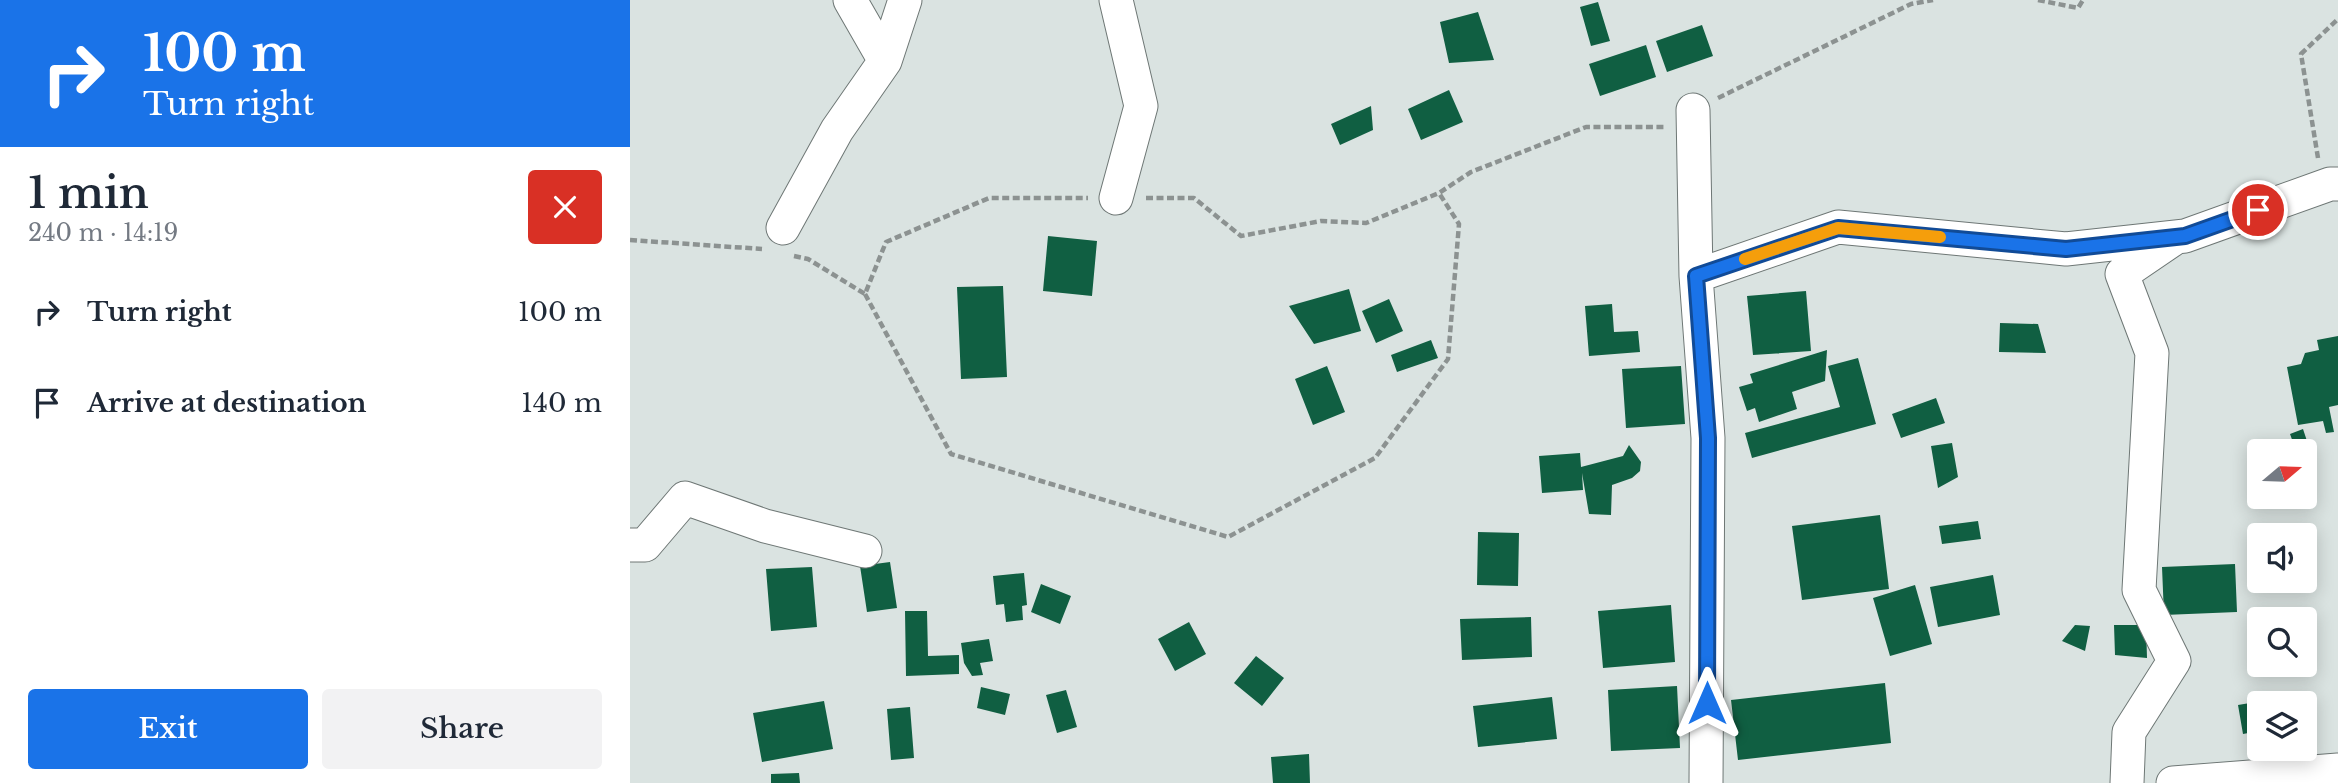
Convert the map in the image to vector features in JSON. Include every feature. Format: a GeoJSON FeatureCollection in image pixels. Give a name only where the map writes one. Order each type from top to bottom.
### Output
{"type":"FeatureCollection","features":[{"type":"Feature","properties":{"kind":"street"},"geometry":{"type":"LineString","coordinates":[[850,0],[885,61]]}},
{"type":"Feature","properties":{"kind":"street"},"geometry":{"type":"LineString","coordinates":[[778,244],[837,130],[885,61],[905,0]]}},
{"type":"Feature","properties":{"kind":"street"},"geometry":{"type":"LineString","coordinates":[[1116,0],[1141,106],[1116,198]]}},
{"type":"Feature","properties":{"kind":"street"},"geometry":{"type":"LineString","coordinates":[[1693,110],[1696,276],[1708,438],[1706,783]]}},
{"type":"Feature","properties":{"kind":"street"},"geometry":{"type":"LineString","coordinates":[[1696,276],[1838,228],[2066,249],[2177,236],[2334,184]]}},
{"type":"Feature","properties":{"kind":"street"},"geometry":{"type":"LineString","coordinates":[[2127,783],[2129,733],[2174,661],[2139,590],[2152,353],[2122,274],[2177,236]]}},
{"type":"Feature","properties":{"kind":"street"},"geometry":{"type":"LineString","coordinates":[[630,545],[645,545],[685,498],[765,526],[865,551]]}},
{"type":"Feature","properties":{"kind":"street"},"geometry":{"type":"LineString","coordinates":[[2173,783],[2338,770]]}},
{"type":"Feature","properties":{"kind":"path"},"geometry":{"type":"LineString","coordinates":[[865,294],[886,242],[989,198],[1194,198],[1241,236],[1321,221],[1366,223],[1439,193],[1471,172],[1586,127],[1668,127],[1693,110],[1899,9],[1933,0]]}},
{"type":"Feature","properties":{"kind":"path"},"geometry":{"type":"LineString","coordinates":[[2038,0],[2078,8],[2083,0]]}},
{"type":"Feature","properties":{"kind":"path"},"geometry":{"type":"LineString","coordinates":[[2334,184],[2320,171],[2301,54],[2338,19]]}},
{"type":"Feature","properties":{"kind":"path"},"geometry":{"type":"LineString","coordinates":[[630,240],[778,244],[865,294],[951,454],[1228,537],[1375,458],[1448,359],[1459,224],[1439,193]]}},
{"type":"Feature","properties":{"kind":"building"},"geometry":{"type":"Polygon","coordinates":[[[1598,2],[1610,41],[1591,46],[1580,7],[1598,2]]]}},
{"type":"Feature","properties":{"kind":"building"},"geometry":{"type":"Polygon","coordinates":[[[1478,12],[1494,60],[1449,63],[1440,22],[1478,12]]]}},
{"type":"Feature","properties":{"kind":"building"},"geometry":{"type":"Polygon","coordinates":[[[1702,25],[1713,56],[1667,72],[1656,41],[1702,25]]]}},
{"type":"Feature","properties":{"kind":"building"},"geometry":{"type":"Polygon","coordinates":[[[1646,45],[1656,77],[1600,96],[1589,64],[1646,45]]]}},
{"type":"Feature","properties":{"kind":"building"},"geometry":{"type":"Polygon","coordinates":[[[1449,90],[1463,122],[1421,140],[1408,109],[1449,90]]]}},
{"type":"Feature","properties":{"kind":"building"},"geometry":{"type":"Polygon","coordinates":[[[1371,106],[1373,130],[1340,145],[1331,124],[1371,106]]]}},
{"type":"Feature","properties":{"kind":"building"},"geometry":{"type":"Polygon","coordinates":[[[1048,236],[1097,241],[1092,296],[1043,291],[1048,236]]]}},
{"type":"Feature","properties":{"kind":"building"},"geometry":{"type":"Polygon","coordinates":[[[1003,286],[1007,377],[961,379],[957,287],[1003,286]]]}},
{"type":"Feature","properties":{"kind":"building"},"geometry":{"type":"Polygon","coordinates":[[[1349,289],[1361,331],[1314,344],[1289,306],[1349,289]]]}},
{"type":"Feature","properties":{"kind":"building"},"geometry":{"type":"Polygon","coordinates":[[[1806,291],[1811,351],[1753,355],[1747,296],[1806,291]]]}},
{"type":"Feature","properties":{"kind":"building"},"geometry":{"type":"Polygon","coordinates":[[[1389,299],[1403,331],[1376,343],[1362,311],[1389,299]]]}},
{"type":"Feature","properties":{"kind":"building"},"geometry":{"type":"Polygon","coordinates":[[[1612,304],[1614,332],[1638,331],[1640,352],[1589,356],[1585,306],[1612,304]]]}},
{"type":"Feature","properties":{"kind":"building"},"geometry":{"type":"Polygon","coordinates":[[[2000,323],[2038,324],[2046,353],[1999,352],[2000,323]]]}},
{"type":"Feature","properties":{"kind":"building"},"geometry":{"type":"Polygon","coordinates":[[[2338,336],[2338,405],[2329,407],[2334,432],[2326,433],[2323,421],[2298,425],[2287,367],[2301,364],[2305,353],[2319,350],[2317,340],[2338,336]]]}},
{"type":"Feature","properties":{"kind":"building"},"geometry":{"type":"Polygon","coordinates":[[[1431,340],[1438,358],[1397,372],[1391,355],[1431,340]]]}},
{"type":"Feature","properties":{"kind":"building"},"geometry":{"type":"Polygon","coordinates":[[[1827,350],[1825,381],[1792,392],[1797,409],[1759,422],[1755,408],[1747,411],[1739,387],[1753,383],[1750,374],[1827,350]]]}},
{"type":"Feature","properties":{"kind":"building"},"geometry":{"type":"Polygon","coordinates":[[[1858,358],[1876,424],[1752,458],[1745,433],[1840,407],[1828,366],[1858,358]]]}},
{"type":"Feature","properties":{"kind":"building"},"geometry":{"type":"Polygon","coordinates":[[[1327,366],[1345,412],[1313,425],[1295,379],[1327,366]]]}},
{"type":"Feature","properties":{"kind":"building"},"geometry":{"type":"Polygon","coordinates":[[[1681,366],[1685,424],[1626,428],[1622,369],[1681,366]]]}},
{"type":"Feature","properties":{"kind":"building"},"geometry":{"type":"Polygon","coordinates":[[[1936,398],[1945,423],[1901,438],[1892,414],[1936,398]]]}},
{"type":"Feature","properties":{"kind":"building"},"geometry":{"type":"Polygon","coordinates":[[[2303,429],[2306,439],[2292,439],[2290,434],[2303,429]]]}},
{"type":"Feature","properties":{"kind":"building"},"geometry":{"type":"Polygon","coordinates":[[[1952,443],[1958,477],[1938,488],[1931,446],[1952,443]]]}},
{"type":"Feature","properties":{"kind":"building"},"geometry":{"type":"Polygon","coordinates":[[[1629,445],[1641,462],[1640,471],[1632,478],[1612,485],[1611,515],[1589,514],[1582,473],[1583,490],[1542,493],[1539,456],[1580,453],[1581,467],[1623,456],[1629,445]]]}},
{"type":"Feature","properties":{"kind":"building"},"geometry":{"type":"Polygon","coordinates":[[[1880,515],[1889,589],[1802,600],[1792,526],[1880,515]]]}},
{"type":"Feature","properties":{"kind":"building"},"geometry":{"type":"Polygon","coordinates":[[[1978,521],[1981,539],[1942,544],[1939,526],[1978,521]]]}},
{"type":"Feature","properties":{"kind":"building"},"geometry":{"type":"Polygon","coordinates":[[[1478,532],[1519,533],[1518,586],[1477,585],[1478,532]]]}},
{"type":"Feature","properties":{"kind":"building"},"geometry":{"type":"Polygon","coordinates":[[[890,562],[897,608],[867,612],[860,566],[890,562]]]}},
{"type":"Feature","properties":{"kind":"building"},"geometry":{"type":"Polygon","coordinates":[[[2235,564],[2237,612],[2164,615],[2162,567],[2235,564]]]}},
{"type":"Feature","properties":{"kind":"building"},"geometry":{"type":"Polygon","coordinates":[[[812,567],[817,627],[771,631],[766,569],[812,567]]]}},
{"type":"Feature","properties":{"kind":"building"},"geometry":{"type":"Polygon","coordinates":[[[1024,573],[1027,605],[1022,606],[1023,620],[1006,622],[1004,604],[996,605],[993,576],[1024,573]]]}},
{"type":"Feature","properties":{"kind":"building"},"geometry":{"type":"Polygon","coordinates":[[[1993,575],[2000,615],[1938,627],[1930,587],[1993,575]]]}},
{"type":"Feature","properties":{"kind":"building"},"geometry":{"type":"Polygon","coordinates":[[[1041,584],[1071,596],[1060,624],[1031,612],[1041,584]]]}},
{"type":"Feature","properties":{"kind":"building"},"geometry":{"type":"Polygon","coordinates":[[[1915,585],[1932,644],[1890,656],[1873,598],[1915,585]]]}},
{"type":"Feature","properties":{"kind":"building"},"geometry":{"type":"Polygon","coordinates":[[[1671,605],[1675,662],[1603,668],[1598,611],[1671,605]]]}},
{"type":"Feature","properties":{"kind":"building"},"geometry":{"type":"Polygon","coordinates":[[[905,611],[927,611],[928,656],[959,655],[959,674],[906,676],[905,611]]]}},
{"type":"Feature","properties":{"kind":"building"},"geometry":{"type":"Polygon","coordinates":[[[1531,617],[1532,657],[1462,660],[1460,619],[1531,617]]]}},
{"type":"Feature","properties":{"kind":"building"},"geometry":{"type":"Polygon","coordinates":[[[1189,622],[1206,654],[1175,671],[1158,639],[1189,622]]]}},
{"type":"Feature","properties":{"kind":"building"},"geometry":{"type":"Polygon","coordinates":[[[2075,625],[2090,626],[2085,651],[2062,641],[2075,625]]]}},
{"type":"Feature","properties":{"kind":"building"},"geometry":{"type":"Polygon","coordinates":[[[2114,625],[2146,625],[2147,658],[2115,655],[2114,625]]]}},
{"type":"Feature","properties":{"kind":"building"},"geometry":{"type":"Polygon","coordinates":[[[989,639],[993,661],[980,663],[983,675],[972,676],[964,663],[961,643],[989,639]]]}},
{"type":"Feature","properties":{"kind":"building"},"geometry":{"type":"Polygon","coordinates":[[[1256,656],[1284,678],[1262,706],[1234,683],[1256,656]]]}},
{"type":"Feature","properties":{"kind":"building"},"geometry":{"type":"Polygon","coordinates":[[[1885,683],[1891,743],[1738,760],[1731,700],[1885,683]]]}},
{"type":"Feature","properties":{"kind":"building"},"geometry":{"type":"Polygon","coordinates":[[[1677,686],[1680,748],[1611,751],[1608,690],[1677,686]]]}},
{"type":"Feature","properties":{"kind":"building"},"geometry":{"type":"Polygon","coordinates":[[[981,687],[1010,694],[1005,715],[977,708],[981,687]]]}},
{"type":"Feature","properties":{"kind":"building"},"geometry":{"type":"Polygon","coordinates":[[[1066,690],[1077,727],[1057,733],[1046,695],[1066,690]]]}},
{"type":"Feature","properties":{"kind":"building"},"geometry":{"type":"Polygon","coordinates":[[[1552,697],[1557,739],[1478,747],[1473,706],[1552,697]]]}},
{"type":"Feature","properties":{"kind":"building"},"geometry":{"type":"Polygon","coordinates":[[[824,701],[833,749],[762,762],[753,713],[824,701]]]}},
{"type":"Feature","properties":{"kind":"building"},"geometry":{"type":"Polygon","coordinates":[[[2247,704],[2247,733],[2243,734],[2238,705],[2247,704]]]}},
{"type":"Feature","properties":{"kind":"building"},"geometry":{"type":"Polygon","coordinates":[[[910,707],[914,758],[891,760],[887,709],[910,707]]]}},
{"type":"Feature","properties":{"kind":"building"},"geometry":{"type":"Polygon","coordinates":[[[1309,754],[1310,783],[1273,783],[1271,757],[1309,754]]]}},
{"type":"Feature","properties":{"kind":"building"},"geometry":{"type":"Polygon","coordinates":[[[799,773],[800,783],[771,783],[771,774],[799,773]]]}},
{"type":"Feature","properties":{"kind":"slow traffic"},"geometry":{"type":"LineString","coordinates":[[1745,259],[1838,228],[1940,237]]}},
{"type":"Feature","properties":{"kind":"route"},"geometry":{"type":"LineString","coordinates":[[1707,703],[1708,438],[1696,276],[1838,228],[2066,249],[2185,236],[2258,210]]}}]}
